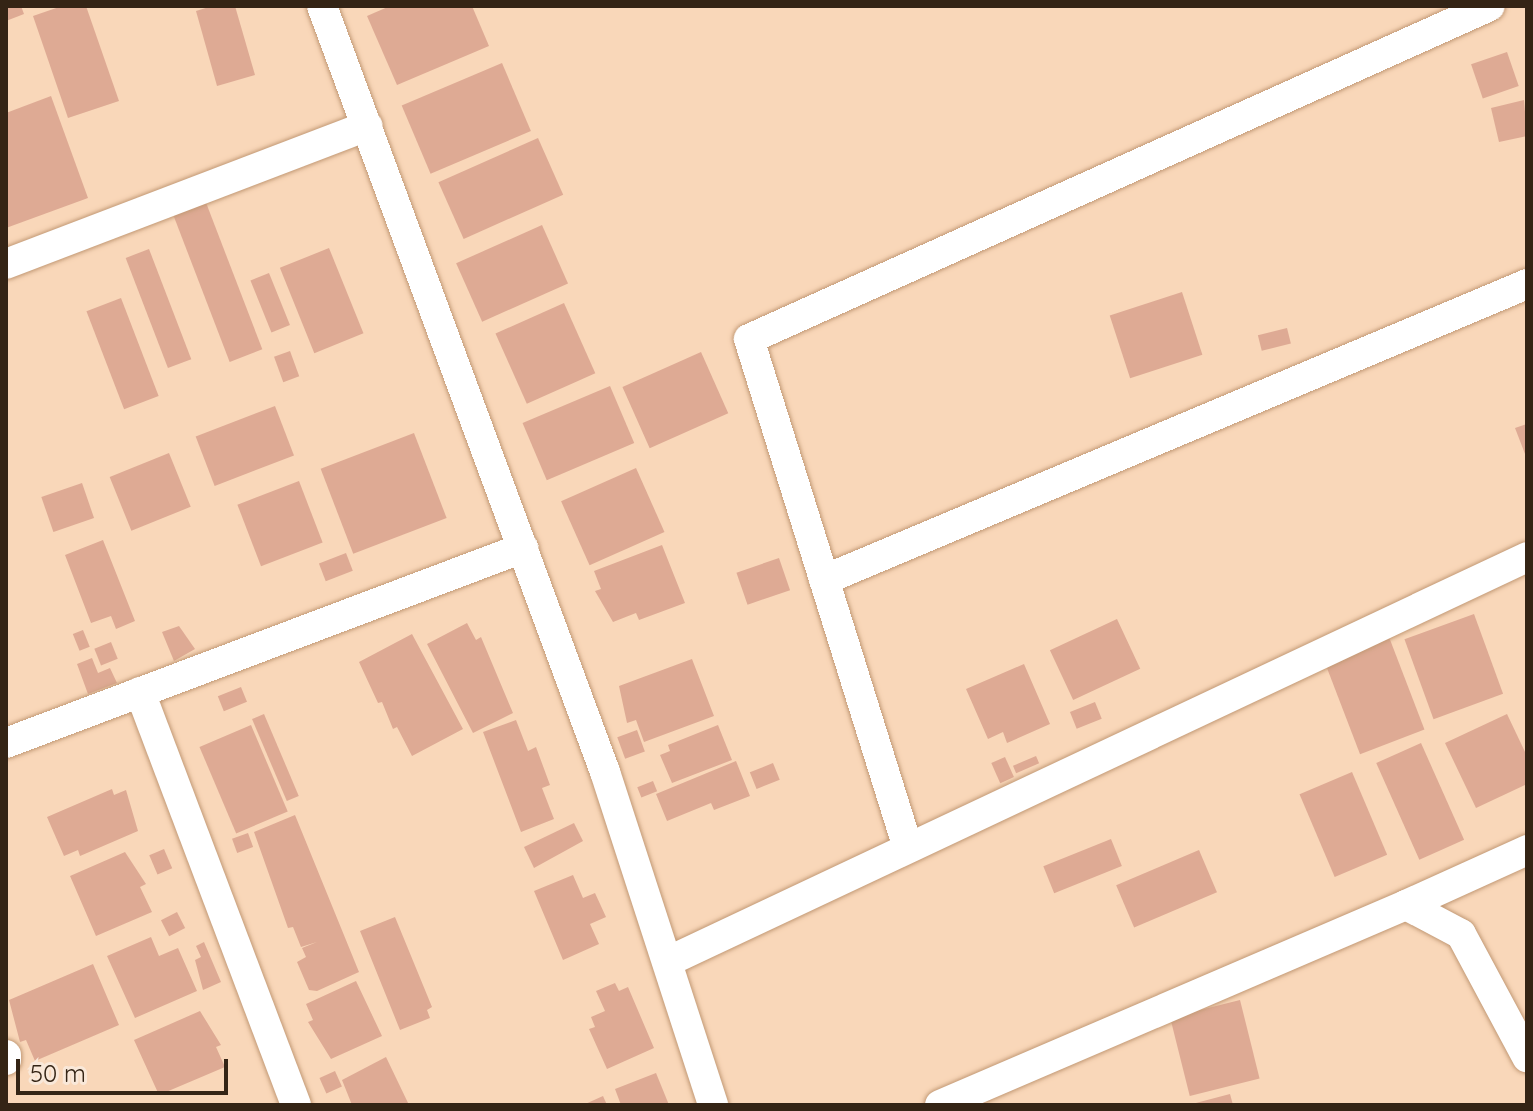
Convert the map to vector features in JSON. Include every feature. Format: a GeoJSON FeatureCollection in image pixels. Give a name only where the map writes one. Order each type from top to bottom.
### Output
{"type":"FeatureCollection","features":[{"type":"Feature","properties":{"kind":"street"},"geometry":{"type":"LineString","coordinates":[[322,6],[523,548],[669,961],[713,1105]]}},
{"type":"Feature","properties":{"kind":"street"},"geometry":{"type":"LineString","coordinates":[[908,848],[749,339],[1490,6]]}},
{"type":"Feature","properties":{"kind":"street"},"geometry":{"type":"LineString","coordinates":[[6,264],[368,126]]}},
{"type":"Feature","properties":{"kind":"street"},"geometry":{"type":"LineString","coordinates":[[824,580],[1527,284]]}},
{"type":"Feature","properties":{"kind":"street"},"geometry":{"type":"LineString","coordinates":[[6,743],[523,548]]}},
{"type":"Feature","properties":{"kind":"street"},"geometry":{"type":"LineString","coordinates":[[669,961],[1527,557]]}},
{"type":"Feature","properties":{"kind":"street"},"geometry":{"type":"LineString","coordinates":[[140,692],[296,1105]]}},
{"type":"Feature","properties":{"kind":"street"},"geometry":{"type":"LineString","coordinates":[[940,1105],[1527,850]]}},
{"type":"Feature","properties":{"kind":"street"},"geometry":{"type":"LineString","coordinates":[[1406,905],[1461,934],[1527,1057]]}},
{"type":"Feature","properties":{"kind":"building"},"geometry":{"type":"Polygon","coordinates":[[[6,6],[21,6],[24,14],[6,21],[6,6]]]}},
{"type":"Feature","properties":{"kind":"building"},"geometry":{"type":"Polygon","coordinates":[[[62,6],[86,6],[119,101],[68,118],[33,16],[62,6]]]}},
{"type":"Feature","properties":{"kind":"building"},"geometry":{"type":"Polygon","coordinates":[[[212,6],[235,6],[255,75],[217,86],[196,11],[212,6]]]}},
{"type":"Feature","properties":{"kind":"building"},"geometry":{"type":"Polygon","coordinates":[[[390,6],[472,6],[489,46],[397,85],[367,16],[390,6]]]}},
{"type":"Feature","properties":{"kind":"building"},"geometry":{"type":"Polygon","coordinates":[[[1507,52],[1519,86],[1483,98],[1471,64],[1507,52]]]}},
{"type":"Feature","properties":{"kind":"building"},"geometry":{"type":"Polygon","coordinates":[[[502,63],[531,131],[431,174],[402,106],[502,63]]]}},
{"type":"Feature","properties":{"kind":"building"},"geometry":{"type":"Polygon","coordinates":[[[51,96],[88,198],[6,228],[6,113],[51,96]]]}},
{"type":"Feature","properties":{"kind":"building"},"geometry":{"type":"Polygon","coordinates":[[[1524,100],[1527,136],[1499,142],[1491,108],[1524,100]]]}},
{"type":"Feature","properties":{"kind":"building"},"geometry":{"type":"Polygon","coordinates":[[[538,138],[563,195],[464,239],[438,182],[538,138]]]}},
{"type":"Feature","properties":{"kind":"building"},"geometry":{"type":"Polygon","coordinates":[[[205,200],[262,349],[230,362],[172,213],[205,200]]]}},
{"type":"Feature","properties":{"kind":"building"},"geometry":{"type":"Polygon","coordinates":[[[542,225],[568,283],[482,322],[456,263],[542,225]]]}},
{"type":"Feature","properties":{"kind":"building"},"geometry":{"type":"Polygon","coordinates":[[[329,248],[363,333],[314,353],[280,268],[329,248]]]}},
{"type":"Feature","properties":{"kind":"building"},"geometry":{"type":"Polygon","coordinates":[[[149,249],[191,359],[168,368],[126,258],[149,249]]]}},
{"type":"Feature","properties":{"kind":"building"},"geometry":{"type":"Polygon","coordinates":[[[269,273],[290,325],[271,332],[250,280],[269,273]]]}},
{"type":"Feature","properties":{"kind":"building"},"geometry":{"type":"Polygon","coordinates":[[[1182,292],[1202,355],[1130,378],[1110,315],[1182,292]]]}},
{"type":"Feature","properties":{"kind":"building"},"geometry":{"type":"Polygon","coordinates":[[[121,298],[159,396],[124,409],[86,311],[121,298]]]}},
{"type":"Feature","properties":{"kind":"building"},"geometry":{"type":"Polygon","coordinates":[[[564,303],[595,373],[527,404],[495,334],[564,303]]]}},
{"type":"Feature","properties":{"kind":"building"},"geometry":{"type":"Polygon","coordinates":[[[1287,328],[1291,344],[1262,351],[1258,335],[1287,328]]]}},
{"type":"Feature","properties":{"kind":"building"},"geometry":{"type":"Polygon","coordinates":[[[290,351],[299,376],[283,382],[274,357],[290,351]]]}},
{"type":"Feature","properties":{"kind":"building"},"geometry":{"type":"Polygon","coordinates":[[[701,352],[728,413],[650,448],[622,387],[701,352]]]}},
{"type":"Feature","properties":{"kind":"building"},"geometry":{"type":"Polygon","coordinates":[[[610,386],[634,443],[547,480],[523,423],[610,386]]]}},
{"type":"Feature","properties":{"kind":"building"},"geometry":{"type":"Polygon","coordinates":[[[275,406],[294,455],[215,486],[196,436],[275,406]]]}},
{"type":"Feature","properties":{"kind":"building"},"geometry":{"type":"Polygon","coordinates":[[[1527,424],[1527,459],[1515,428],[1527,424]]]}},
{"type":"Feature","properties":{"kind":"building"},"geometry":{"type":"Polygon","coordinates":[[[414,433],[447,518],[353,554],[321,469],[414,433]]]}},
{"type":"Feature","properties":{"kind":"building"},"geometry":{"type":"Polygon","coordinates":[[[169,453],[191,507],[131,531],[110,477],[169,453]]]}},
{"type":"Feature","properties":{"kind":"building"},"geometry":{"type":"Polygon","coordinates":[[[636,468],[664,532],[590,565],[561,501],[636,468]]]}},
{"type":"Feature","properties":{"kind":"building"},"geometry":{"type":"Polygon","coordinates":[[[299,481],[323,543],[261,566],[237,505],[299,481]]]}},
{"type":"Feature","properties":{"kind":"building"},"geometry":{"type":"Polygon","coordinates":[[[82,483],[94,518],[53,532],[41,497],[82,483]]]}},
{"type":"Feature","properties":{"kind":"building"},"geometry":{"type":"Polygon","coordinates":[[[103,540],[135,621],[116,629],[111,616],[91,623],[65,555],[103,540]]]}},
{"type":"Feature","properties":{"kind":"building"},"geometry":{"type":"Polygon","coordinates":[[[662,545],[685,603],[639,620],[636,613],[613,622],[595,591],[601,589],[594,571],[662,545]]]}},
{"type":"Feature","properties":{"kind":"building"},"geometry":{"type":"Polygon","coordinates":[[[346,553],[353,571],[326,581],[319,563],[346,553]]]}},
{"type":"Feature","properties":{"kind":"building"},"geometry":{"type":"Polygon","coordinates":[[[779,558],[790,590],[748,605],[736,573],[779,558]]]}},
{"type":"Feature","properties":{"kind":"building"},"geometry":{"type":"Polygon","coordinates":[[[1474,614],[1503,694],[1434,719],[1404,639],[1474,614]]]}},
{"type":"Feature","properties":{"kind":"building"},"geometry":{"type":"Polygon","coordinates":[[[1117,619],[1140,669],[1073,700],[1050,650],[1117,619]]]}},
{"type":"Feature","properties":{"kind":"building"},"geometry":{"type":"Polygon","coordinates":[[[467,623],[476,640],[481,637],[513,713],[473,733],[427,644],[467,623]]]}},
{"type":"Feature","properties":{"kind":"building"},"geometry":{"type":"Polygon","coordinates":[[[179,626],[195,649],[174,661],[162,632],[179,626]]]}},
{"type":"Feature","properties":{"kind":"building"},"geometry":{"type":"Polygon","coordinates":[[[83,630],[90,647],[80,651],[73,634],[83,630]]]}},
{"type":"Feature","properties":{"kind":"building"},"geometry":{"type":"Polygon","coordinates":[[[412,634],[463,729],[412,756],[397,727],[393,729],[382,702],[378,703],[359,662],[412,634]]]}},
{"type":"Feature","properties":{"kind":"building"},"geometry":{"type":"Polygon","coordinates":[[[1389,637],[1424,729],[1360,754],[1325,662],[1389,637]]]}},
{"type":"Feature","properties":{"kind":"building"},"geometry":{"type":"Polygon","coordinates":[[[111,642],[118,659],[101,665],[94,649],[111,642]]]}},
{"type":"Feature","properties":{"kind":"building"},"geometry":{"type":"Polygon","coordinates":[[[92,658],[98,673],[110,668],[117,683],[88,694],[77,664],[92,658]]]}},
{"type":"Feature","properties":{"kind":"building"},"geometry":{"type":"Polygon","coordinates":[[[692,659],[714,716],[644,742],[636,720],[627,723],[619,686],[692,659]]]}},
{"type":"Feature","properties":{"kind":"building"},"geometry":{"type":"Polygon","coordinates":[[[1024,664],[1050,724],[1007,743],[1003,732],[988,739],[966,689],[1024,664]]]}},
{"type":"Feature","properties":{"kind":"building"},"geometry":{"type":"Polygon","coordinates":[[[241,687],[247,702],[224,711],[218,696],[241,687]]]}},
{"type":"Feature","properties":{"kind":"building"},"geometry":{"type":"Polygon","coordinates":[[[1095,702],[1102,719],[1077,729],[1070,712],[1095,702]]]}},
{"type":"Feature","properties":{"kind":"building"},"geometry":{"type":"Polygon","coordinates":[[[264,714],[299,796],[287,801],[252,719],[264,714]]]}},
{"type":"Feature","properties":{"kind":"building"},"geometry":{"type":"Polygon","coordinates":[[[1507,714],[1527,756],[1527,784],[1476,808],[1445,743],[1507,714]]]}},
{"type":"Feature","properties":{"kind":"building"},"geometry":{"type":"Polygon","coordinates":[[[516,720],[528,751],[536,747],[550,785],[542,788],[554,819],[521,832],[483,732],[516,720]]]}},
{"type":"Feature","properties":{"kind":"building"},"geometry":{"type":"Polygon","coordinates":[[[251,725],[288,812],[236,833],[199,747],[251,725]]]}},
{"type":"Feature","properties":{"kind":"building"},"geometry":{"type":"Polygon","coordinates":[[[718,725],[732,760],[672,783],[660,755],[670,751],[668,745],[718,725]]]}},
{"type":"Feature","properties":{"kind":"building"},"geometry":{"type":"Polygon","coordinates":[[[637,730],[645,752],[625,759],[617,737],[637,730]]]}},
{"type":"Feature","properties":{"kind":"building"},"geometry":{"type":"Polygon","coordinates":[[[1421,743],[1464,840],[1419,860],[1376,763],[1421,743]]]}},
{"type":"Feature","properties":{"kind":"building"},"geometry":{"type":"Polygon","coordinates":[[[1036,756],[1039,763],[1016,773],[1013,766],[1036,756]]]}},
{"type":"Feature","properties":{"kind":"building"},"geometry":{"type":"Polygon","coordinates":[[[1005,757],[1014,777],[1000,783],[991,763],[1005,757]]]}},
{"type":"Feature","properties":{"kind":"building"},"geometry":{"type":"Polygon","coordinates":[[[736,761],[750,796],[714,810],[711,803],[667,821],[656,794],[736,761]]]}},
{"type":"Feature","properties":{"kind":"building"},"geometry":{"type":"Polygon","coordinates":[[[773,763],[780,780],[757,789],[750,772],[773,763]]]}},
{"type":"Feature","properties":{"kind":"building"},"geometry":{"type":"Polygon","coordinates":[[[1352,772],[1387,855],[1335,877],[1300,794],[1352,772]]]}},
{"type":"Feature","properties":{"kind":"building"},"geometry":{"type":"Polygon","coordinates":[[[653,781],[657,791],[641,798],[637,787],[653,781]]]}},
{"type":"Feature","properties":{"kind":"building"},"geometry":{"type":"Polygon","coordinates":[[[112,789],[114,795],[126,790],[138,831],[80,856],[78,850],[64,856],[47,817],[112,789]]]}},
{"type":"Feature","properties":{"kind":"building"},"geometry":{"type":"Polygon","coordinates":[[[295,815],[359,972],[317,991],[309,990],[297,962],[306,957],[302,948],[317,942],[301,947],[293,927],[288,928],[254,832],[295,815]]]}},
{"type":"Feature","properties":{"kind":"building"},"geometry":{"type":"Polygon","coordinates":[[[574,823],[583,841],[534,868],[524,847],[574,823]]]}},
{"type":"Feature","properties":{"kind":"building"},"geometry":{"type":"Polygon","coordinates":[[[248,833],[253,847],[237,853],[232,839],[248,833]]]}},
{"type":"Feature","properties":{"kind":"building"},"geometry":{"type":"Polygon","coordinates":[[[1111,839],[1122,866],[1054,893],[1043,866],[1111,839]]]}},
{"type":"Feature","properties":{"kind":"building"},"geometry":{"type":"Polygon","coordinates":[[[164,849],[172,868],[157,875],[149,855],[164,849]]]}},
{"type":"Feature","properties":{"kind":"building"},"geometry":{"type":"Polygon","coordinates":[[[1199,850],[1217,892],[1134,928],[1116,885],[1199,850]]]}},
{"type":"Feature","properties":{"kind":"building"},"geometry":{"type":"Polygon","coordinates":[[[125,852],[146,884],[140,887],[152,912],[96,936],[70,876],[125,852]]]}},
{"type":"Feature","properties":{"kind":"building"},"geometry":{"type":"Polygon","coordinates":[[[573,875],[583,898],[595,893],[606,917],[590,924],[599,944],[563,960],[534,891],[573,875]]]}},
{"type":"Feature","properties":{"kind":"building"},"geometry":{"type":"Polygon","coordinates":[[[177,912],[185,928],[169,936],[161,920],[177,912]]]}},
{"type":"Feature","properties":{"kind":"building"},"geometry":{"type":"Polygon","coordinates":[[[395,917],[432,1007],[427,1010],[430,1018],[400,1030],[360,931],[395,917]]]}},
{"type":"Feature","properties":{"kind":"building"},"geometry":{"type":"Polygon","coordinates":[[[151,937],[159,956],[178,948],[197,991],[135,1018],[107,956],[151,937]]]}},
{"type":"Feature","properties":{"kind":"building"},"geometry":{"type":"Polygon","coordinates":[[[204,942],[221,982],[203,990],[195,960],[201,957],[196,946],[204,942]]]}},
{"type":"Feature","properties":{"kind":"building"},"geometry":{"type":"Polygon","coordinates":[[[93,964],[119,1025],[35,1061],[26,1040],[20,1042],[9,1000],[93,964]]]}},
{"type":"Feature","properties":{"kind":"building"},"geometry":{"type":"Polygon","coordinates":[[[356,981],[382,1036],[331,1059],[308,1022],[313,1020],[306,1004],[356,981]]]}},
{"type":"Feature","properties":{"kind":"building"},"geometry":{"type":"Polygon","coordinates":[[[615,983],[619,991],[628,987],[654,1048],[607,1069],[589,1029],[595,1027],[591,1017],[605,1011],[596,991],[615,983]]]}},
{"type":"Feature","properties":{"kind":"building"},"geometry":{"type":"Polygon","coordinates":[[[1240,1000],[1260,1079],[1190,1096],[1170,1017],[1240,1000]]]}},
{"type":"Feature","properties":{"kind":"building"},"geometry":{"type":"Polygon","coordinates":[[[200,1011],[221,1045],[216,1047],[225,1067],[159,1095],[134,1040],[200,1011]]]}},
{"type":"Feature","properties":{"kind":"building"},"geometry":{"type":"Polygon","coordinates":[[[386,1057],[409,1105],[352,1105],[342,1080],[386,1057]]]}},
{"type":"Feature","properties":{"kind":"building"},"geometry":{"type":"Polygon","coordinates":[[[335,1071],[342,1087],[326,1093],[319,1078],[335,1071]]]}},
{"type":"Feature","properties":{"kind":"building"},"geometry":{"type":"Polygon","coordinates":[[[656,1073],[669,1105],[621,1105],[615,1089],[656,1073]]]}},
{"type":"Feature","properties":{"kind":"building"},"geometry":{"type":"Polygon","coordinates":[[[1230,1094],[1233,1105],[1192,1105],[1192,1104],[1230,1094]]]}},
{"type":"Feature","properties":{"kind":"building"},"geometry":{"type":"Polygon","coordinates":[[[603,1096],[607,1105],[583,1105],[603,1096]]]}}]}
